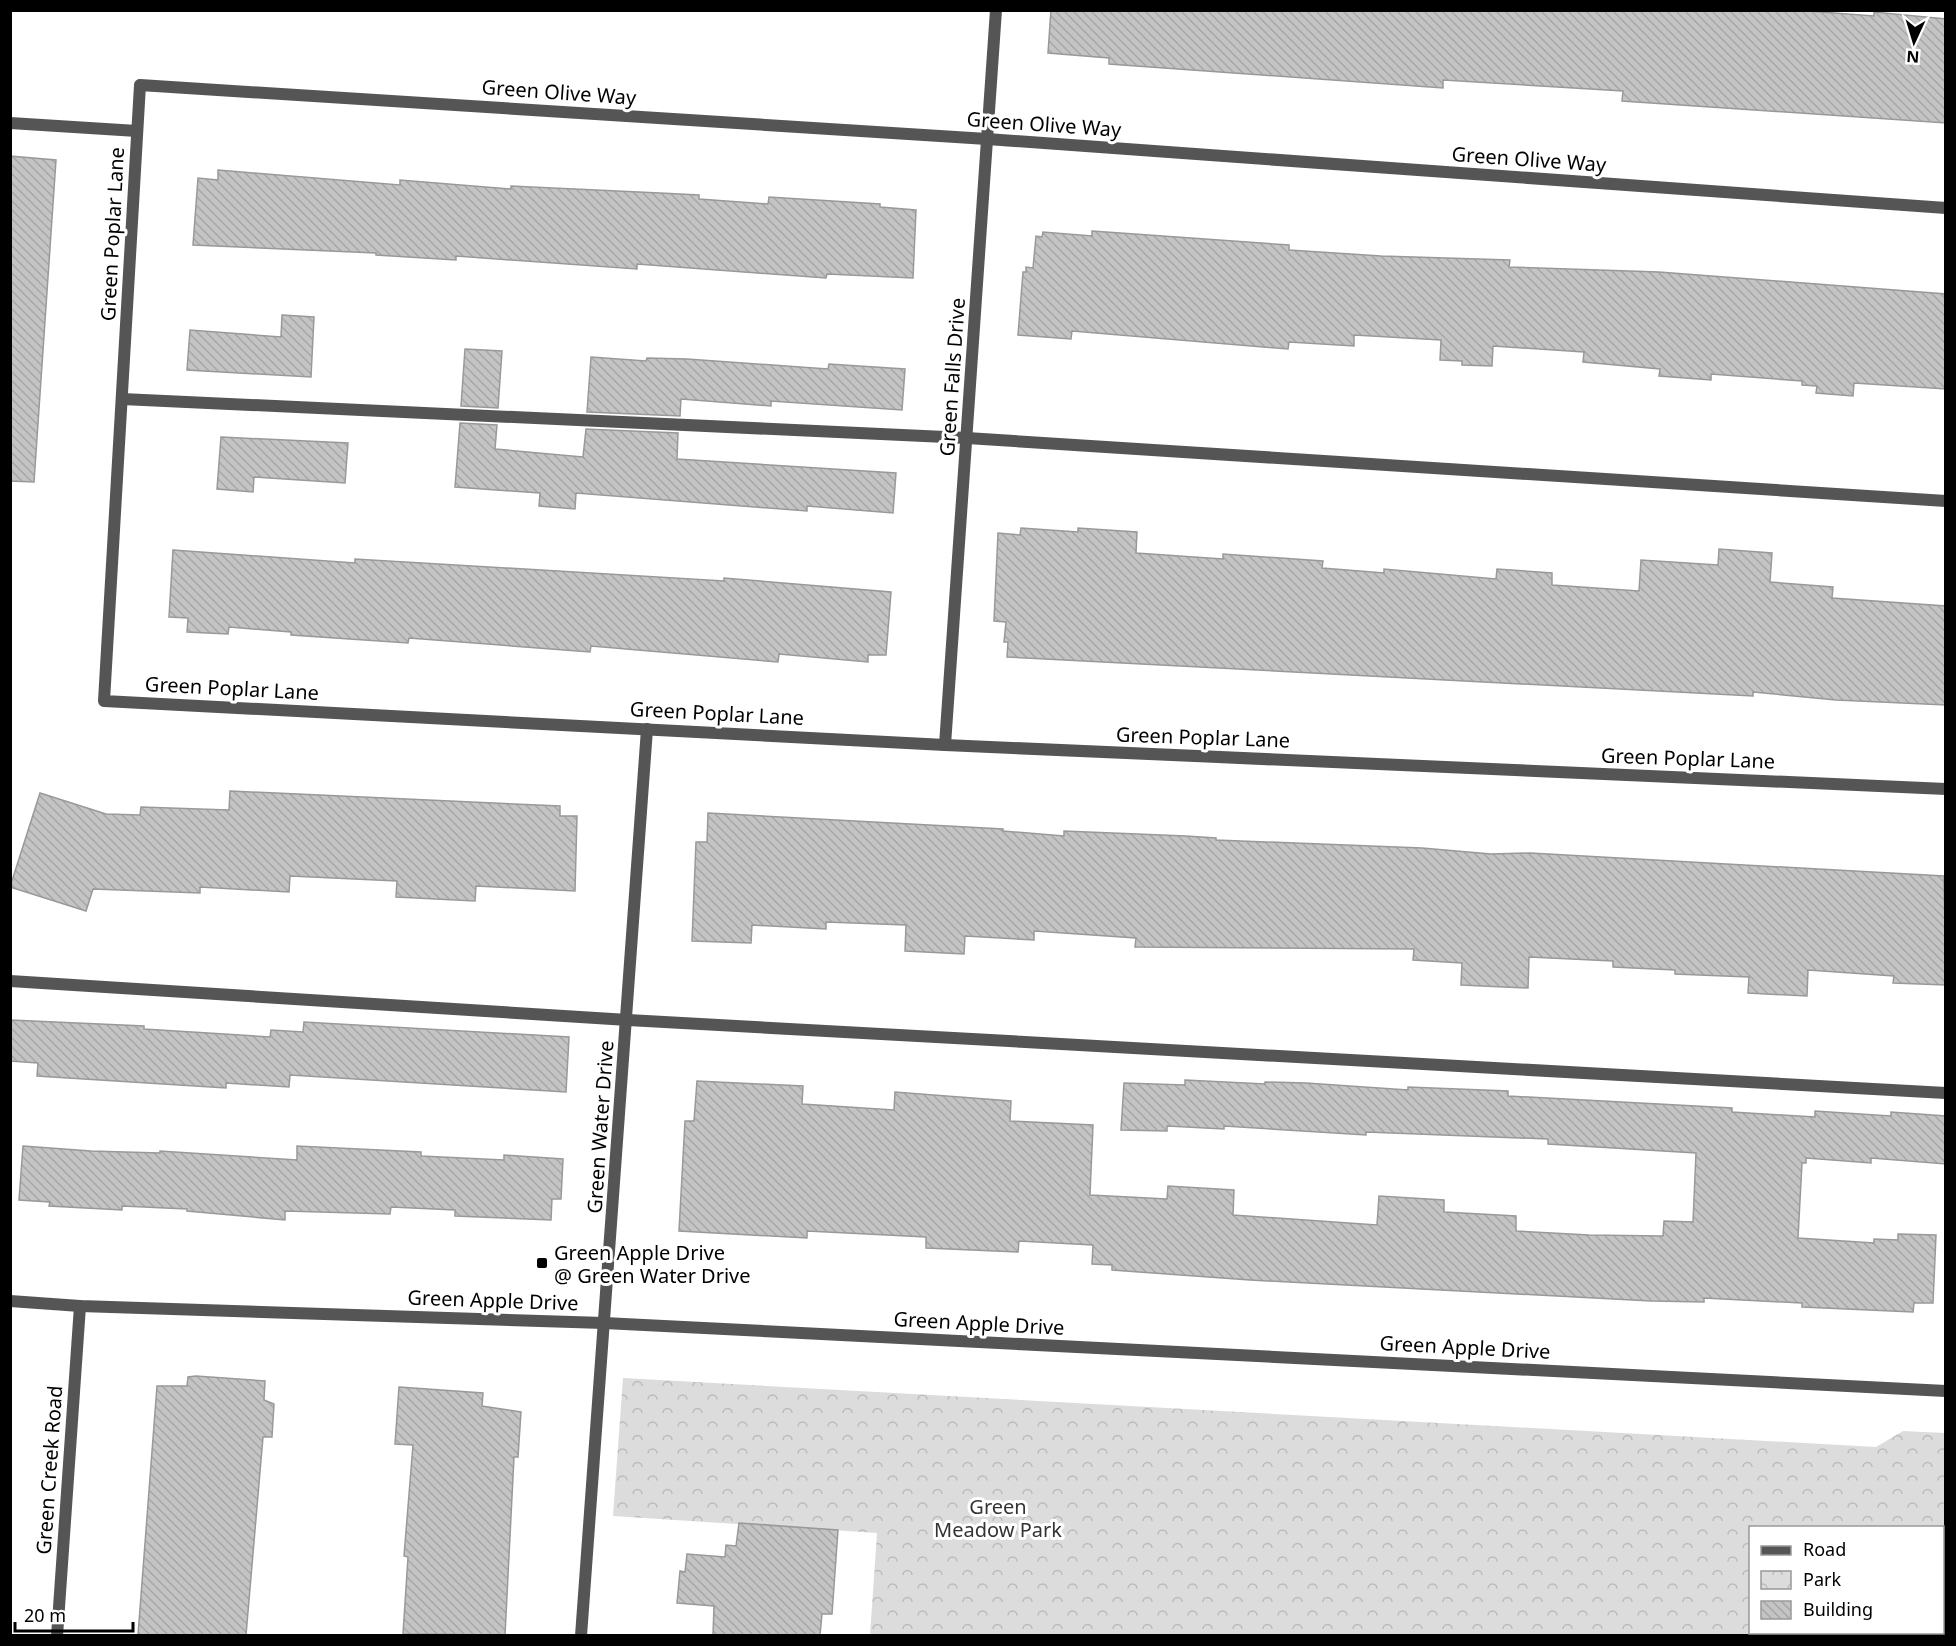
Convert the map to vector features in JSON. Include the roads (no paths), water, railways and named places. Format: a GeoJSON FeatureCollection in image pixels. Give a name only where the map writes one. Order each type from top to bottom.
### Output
{"type":"FeatureCollection","features":[{"type":"Feature","properties":{"kind":"street","name":"Green Falls Drive"},"geometry":{"type":"LineString","coordinates":[[945,746],[996,10]]}},
{"type":"Feature","properties":{"kind":"street","name":"Green Olive Way"},"geometry":{"type":"LineString","coordinates":[[140,85],[987,139],[1946,208]]}},
{"type":"Feature","properties":{"kind":"street","name":"Green Poplar Lane"},"geometry":{"type":"LineString","coordinates":[[140,85],[104,701],[945,746],[1946,789]]}},
{"type":"Feature","properties":{"kind":"street"},"geometry":{"type":"LineString","coordinates":[[10,123],[137,131]]}},
{"type":"Feature","properties":{"kind":"street"},"geometry":{"type":"LineString","coordinates":[[122,399],[968,438],[1946,501]]}},
{"type":"Feature","properties":{"kind":"street","name":"Green Water Drive"},"geometry":{"type":"LineString","coordinates":[[581,1635],[628,1020],[647,729]]}},
{"type":"Feature","properties":{"kind":"street"},"geometry":{"type":"LineString","coordinates":[[10,981],[628,1020],[1946,1093]]}},
{"type":"Feature","properties":{"kind":"street","name":"Green Apple Drive"},"geometry":{"type":"LineString","coordinates":[[10,1302],[604,1323],[1946,1391]]}},
{"type":"Feature","properties":{"kind":"street","name":"Green Creek Road"},"geometry":{"type":"LineString","coordinates":[[57,1635],[80,1306]]}},
{"type":"Feature","properties":{"kind":"place","name":"Green Apple Drive @ Green Water Drive"},"geometry":{"type":"Point","coordinates":[542,1263]}},
{"type":"Feature","properties":{"kind":"park label","name":"Green Meadow Park"},"geometry":{"type":"Point","coordinates":[998,1518]}}]}
